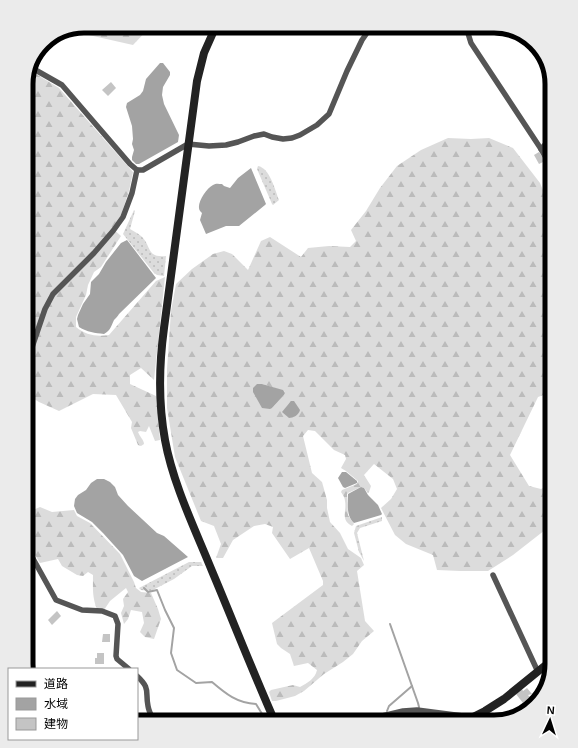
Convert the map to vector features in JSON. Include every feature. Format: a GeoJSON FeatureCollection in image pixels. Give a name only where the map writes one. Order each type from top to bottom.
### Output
{"type":"FeatureCollection","features":[{"type":"Feature","properties":{"kind":"street"},"geometry":{"type":"LineString","coordinates":[[213,33],[196,80],[161,354],[160,379],[162,422],[173,473],[193,526],[272,715]]}},
{"type":"Feature","properties":{"kind":"street"},"geometry":{"type":"LineString","coordinates":[[35,70],[62,85],[130,164],[137,170],[143,170],[188,144],[209,146],[226,145],[264,134],[283,139],[292,138],[317,125],[329,114],[347,71],[367,33]]}},
{"type":"Feature","properties":{"kind":"street"},"geometry":{"type":"LineString","coordinates":[[468,33],[471,43],[545,156]]}},
{"type":"Feature","properties":{"kind":"street"},"geometry":{"type":"LineString","coordinates":[[541,149],[545,145]]}},
{"type":"Feature","properties":{"kind":"street"},"geometry":{"type":"LineString","coordinates":[[33,347],[45,309],[53,294],[114,231],[123,217],[132,193],[137,170]]}},
{"type":"Feature","properties":{"kind":"street"},"geometry":{"type":"LineString","coordinates":[[33,559],[56,600],[82,610],[102,611],[115,616],[118,624],[116,656],[117,659],[128,668]]}},
{"type":"Feature","properties":{"kind":"street"},"geometry":{"type":"LineString","coordinates":[[493,575],[538,672]]}},
{"type":"Feature","properties":{"kind":"street"},"geometry":{"type":"LineString","coordinates":[[477,715],[504,699],[545,666]]}},
{"type":"Feature","properties":{"kind":"street"},"geometry":{"type":"LineString","coordinates":[[138,677],[148,692],[148,705],[151,715]]}},
{"type":"Feature","properties":{"kind":"street"},"geometry":{"type":"LineString","coordinates":[[384,715],[418,710],[457,715]]}},
{"type":"Feature","properties":{"kind":"green space"},"geometry":{"type":"Polygon","coordinates":[[[81,33],[144,33],[133,45],[81,33]]]}},
{"type":"Feature","properties":{"kind":"green space"},"geometry":{"type":"Polygon","coordinates":[[[35,73],[59,88],[133,172],[129,191],[121,215],[112,228],[121,236],[101,267],[94,272],[76,317],[76,327],[91,335],[109,335],[156,281],[165,277],[154,380],[141,368],[130,375],[130,384],[156,396],[160,440],[155,441],[149,426],[146,432],[138,432],[144,444],[141,446],[138,445],[131,428],[132,422],[116,395],[93,394],[59,411],[33,398],[33,81],[35,73]]]}},
{"type":"Feature","properties":{"kind":"green space"},"geometry":{"type":"Polygon","coordinates":[[[448,138],[489,138],[513,148],[540,183],[545,195],[545,394],[538,397],[510,455],[529,486],[541,489],[545,487],[545,530],[513,555],[488,571],[437,570],[433,555],[406,544],[395,535],[381,508],[391,499],[397,489],[393,479],[374,464],[364,475],[371,486],[369,492],[368,493],[361,487],[347,494],[348,515],[354,524],[352,526],[348,524],[345,518],[345,499],[341,492],[342,490],[357,484],[358,481],[341,468],[346,459],[345,455],[334,450],[315,431],[308,430],[303,436],[312,473],[322,482],[327,500],[330,522],[340,533],[348,549],[361,558],[364,565],[357,571],[365,621],[374,631],[362,641],[353,654],[324,674],[304,691],[295,696],[272,701],[269,692],[271,690],[293,685],[300,687],[313,678],[317,670],[308,663],[294,666],[290,654],[277,644],[272,623],[323,585],[323,581],[309,548],[290,559],[272,533],[273,527],[265,524],[254,526],[233,540],[223,558],[216,558],[221,544],[214,526],[201,521],[175,457],[167,408],[167,369],[171,311],[176,284],[192,269],[213,254],[224,251],[232,254],[248,270],[261,241],[270,237],[301,257],[308,248],[329,246],[350,247],[356,241],[351,230],[397,166],[421,150],[448,138]],[[262,384],[270,408],[272,408],[285,393],[284,391],[262,384]]]}},
{"type":"Feature","properties":{"kind":"green space"},"geometry":{"type":"Polygon","coordinates":[[[258,166],[266,171],[274,185],[279,200],[273,205],[257,169],[258,166]]]}},
{"type":"Feature","properties":{"kind":"green space"},"geometry":{"type":"Polygon","coordinates":[[[134,210],[130,229],[141,236],[152,253],[155,255],[166,256],[164,276],[154,273],[123,234],[134,210]]]}},
{"type":"Feature","properties":{"kind":"green space"},"geometry":{"type":"Polygon","coordinates":[[[40,507],[52,512],[74,510],[77,516],[90,523],[120,554],[136,588],[141,592],[151,593],[158,609],[161,619],[154,639],[145,637],[140,632],[144,623],[142,612],[131,610],[128,619],[124,624],[121,613],[124,606],[123,599],[128,592],[126,588],[110,601],[104,610],[97,609],[95,605],[93,588],[93,575],[88,572],[83,576],[77,575],[62,566],[58,559],[40,563],[33,552],[33,510],[40,507]]]}},
{"type":"Feature","properties":{"kind":"green space"},"geometry":{"type":"Polygon","coordinates":[[[382,517],[382,521],[360,528],[357,533],[364,561],[359,552],[354,533],[356,526],[382,517]]]}},
{"type":"Feature","properties":{"kind":"green space"},"geometry":{"type":"Polygon","coordinates":[[[189,562],[201,562],[203,566],[192,566],[174,579],[151,591],[141,590],[139,588],[189,562]]]}},
{"type":"Feature","properties":{"kind":"water"},"geometry":{"type":"Polygon","coordinates":[[[160,63],[163,63],[170,72],[170,75],[163,87],[162,95],[164,104],[179,135],[178,142],[139,164],[136,164],[132,160],[134,150],[132,144],[132,126],[126,107],[127,103],[140,95],[143,91],[146,79],[160,63]]]}},
{"type":"Feature","properties":{"kind":"water"},"geometry":{"type":"Polygon","coordinates":[[[251,168],[266,204],[239,226],[226,226],[206,234],[200,220],[202,213],[199,209],[203,195],[215,184],[222,184],[230,188],[238,178],[251,168]]]}},
{"type":"Feature","properties":{"kind":"water"},"geometry":{"type":"Polygon","coordinates":[[[127,240],[156,278],[119,314],[104,334],[82,329],[79,327],[77,319],[83,304],[90,294],[91,282],[99,274],[106,262],[121,243],[127,240]]]}},
{"type":"Feature","properties":{"kind":"water"},"geometry":{"type":"Polygon","coordinates":[[[257,384],[283,390],[285,393],[272,408],[262,408],[253,392],[253,388],[257,384]]]}},
{"type":"Feature","properties":{"kind":"water"},"geometry":{"type":"Polygon","coordinates":[[[291,401],[294,401],[300,410],[296,416],[289,418],[282,412],[291,401]]]}},
{"type":"Feature","properties":{"kind":"water"},"geometry":{"type":"Polygon","coordinates":[[[342,472],[346,472],[357,481],[357,483],[345,488],[343,487],[338,478],[342,472]]]}},
{"type":"Feature","properties":{"kind":"water"},"geometry":{"type":"Polygon","coordinates":[[[97,479],[104,479],[110,482],[115,487],[118,495],[128,506],[157,533],[164,536],[188,557],[142,581],[134,576],[123,555],[92,522],[77,513],[74,506],[75,499],[78,495],[86,490],[91,483],[97,479]]]}},
{"type":"Feature","properties":{"kind":"water"},"geometry":{"type":"Polygon","coordinates":[[[361,487],[364,488],[368,495],[378,505],[382,514],[354,523],[351,520],[349,513],[348,494],[361,487]]]}},
{"type":"Feature","properties":{"kind":"building"},"geometry":{"type":"Polygon","coordinates":[[[111,82],[116,88],[108,96],[102,90],[111,82]]]}},
{"type":"Feature","properties":{"kind":"building"},"geometry":{"type":"Polygon","coordinates":[[[539,152],[545,161],[539,164],[534,155],[539,152]]]}},
{"type":"Feature","properties":{"kind":"building"},"geometry":{"type":"Polygon","coordinates":[[[57,611],[61,616],[52,625],[48,620],[57,611]]]}},
{"type":"Feature","properties":{"kind":"building"},"geometry":{"type":"Polygon","coordinates":[[[103,634],[110,634],[110,642],[102,642],[103,634]]]}},
{"type":"Feature","properties":{"kind":"building"},"geometry":{"type":"Polygon","coordinates":[[[97,653],[104,653],[104,664],[95,664],[97,653]]]}},
{"type":"Feature","properties":{"kind":"building"},"geometry":{"type":"Polygon","coordinates":[[[527,688],[532,694],[528,695],[530,697],[523,703],[516,694],[522,689],[523,691],[527,688]]]}},
{"type":"Feature","properties":{"kind":"waterway"},"geometry":{"type":"LineString","coordinates":[[144,588],[148,592],[157,590],[174,628],[171,653],[177,670],[196,683],[212,682],[237,700],[256,704],[263,715]]}},
{"type":"Feature","properties":{"kind":"waterway"},"geometry":{"type":"LineString","coordinates":[[390,624],[418,703],[418,715]]}},
{"type":"Feature","properties":{"kind":"waterway"},"geometry":{"type":"LineString","coordinates":[[387,711],[389,706],[412,686]]}}]}
